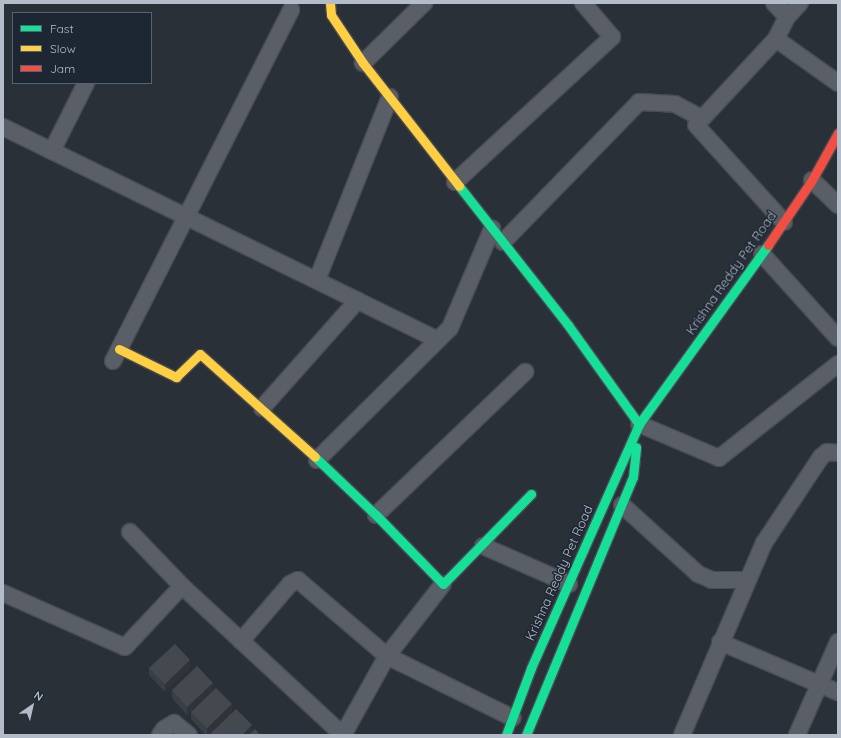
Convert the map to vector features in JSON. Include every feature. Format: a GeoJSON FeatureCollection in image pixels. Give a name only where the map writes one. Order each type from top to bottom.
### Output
{"type":"FeatureCollection","features":[{"type":"Feature","properties":{"kind":"street"},"geometry":{"type":"LineString","coordinates":[[330,3],[331,16],[363,63],[568,325],[639,424],[719,458],[838,364]]}},
{"type":"Feature","properties":{"kind":"street"},"geometry":{"type":"LineString","coordinates":[[363,63],[424,3]]}},
{"type":"Feature","properties":{"kind":"street"},"geometry":{"type":"LineString","coordinates":[[455,182],[612,37],[583,3]]}},
{"type":"Feature","properties":{"kind":"street"},"geometry":{"type":"LineString","coordinates":[[774,3],[786,17]]}},
{"type":"Feature","properties":{"kind":"street"},"geometry":{"type":"LineString","coordinates":[[784,222],[696,125],[776,39],[786,17],[800,3]]}},
{"type":"Feature","properties":{"kind":"street"},"geometry":{"type":"LineString","coordinates":[[290,5],[116,355],[176,377],[200,354],[262,408],[317,460],[376,516],[443,584]]}},
{"type":"Feature","properties":{"kind":"street"},"geometry":{"type":"LineString","coordinates":[[776,39],[838,83]]}},
{"type":"Feature","properties":{"kind":"street"},"geometry":{"type":"LineString","coordinates":[[52,151],[86,84]]}},
{"type":"Feature","properties":{"kind":"street"},"geometry":{"type":"LineString","coordinates":[[317,280],[390,97]]}},
{"type":"Feature","properties":{"kind":"street"},"geometry":{"type":"LineString","coordinates":[[503,242],[639,102],[676,104],[701,118]]}},
{"type":"Feature","properties":{"kind":"street"},"geometry":{"type":"LineString","coordinates":[[3,127],[438,340]]}},
{"type":"Feature","properties":{"kind":"street","name":"Krishna Reddy Pet Road"},"geometry":{"type":"LineString","coordinates":[[506,735],[531,668],[639,424],[784,222],[812,180],[838,133]]}},
{"type":"Feature","properties":{"kind":"street"},"geometry":{"type":"LineString","coordinates":[[812,180],[838,205]]}},
{"type":"Feature","properties":{"kind":"street"},"geometry":{"type":"LineString","coordinates":[[317,460],[450,328],[492,229]]}},
{"type":"Feature","properties":{"kind":"street"},"geometry":{"type":"LineString","coordinates":[[762,254],[838,338]]}},
{"type":"Feature","properties":{"kind":"street"},"geometry":{"type":"LineString","coordinates":[[262,408],[358,300]]}},
{"type":"Feature","properties":{"kind":"street"},"geometry":{"type":"LineString","coordinates":[[376,516],[526,372]]}},
{"type":"Feature","properties":{"kind":"street","name":"Krishna Reddy Pet Road"},"geometry":{"type":"LineString","coordinates":[[532,733],[633,477],[639,424]]}},
{"type":"Feature","properties":{"kind":"street"},"geometry":{"type":"LineString","coordinates":[[682,735],[747,580],[779,517],[821,457],[827,452],[838,453]]}},
{"type":"Feature","properties":{"kind":"street"},"geometry":{"type":"LineString","coordinates":[[130,532],[182,586],[343,735],[387,656],[443,584],[483,546],[531,494]]}},
{"type":"Feature","properties":{"kind":"street"},"geometry":{"type":"LineString","coordinates":[[622,505],[698,574],[712,580],[747,580]]}},
{"type":"Feature","properties":{"kind":"street"},"geometry":{"type":"LineString","coordinates":[[483,546],[569,584]]}},
{"type":"Feature","properties":{"kind":"street"},"geometry":{"type":"LineString","coordinates":[[241,641],[290,584],[298,580],[387,656],[513,718]]}},
{"type":"Feature","properties":{"kind":"street"},"geometry":{"type":"LineString","coordinates":[[3,594],[125,647],[182,586]]}},
{"type":"Feature","properties":{"kind":"street"},"geometry":{"type":"LineString","coordinates":[[720,642],[838,692]]}},
{"type":"Feature","properties":{"kind":"street"},"geometry":{"type":"LineString","coordinates":[[797,735],[838,642]]}},
{"type":"Feature","properties":{"kind":"street"},"geometry":{"type":"LineString","coordinates":[[160,735],[164,729],[174,723],[189,735]]}},
{"type":"Feature","properties":{"kind":"building"},"geometry":{"type":"Polygon","coordinates":[[[175,644],[190,660],[165,684],[149,668],[175,644]]]}},
{"type":"Feature","properties":{"kind":"building"},"geometry":{"type":"Polygon","coordinates":[[[197,666],[213,683],[187,707],[172,690],[197,666]]]}},
{"type":"Feature","properties":{"kind":"building"},"geometry":{"type":"Polygon","coordinates":[[[216,688],[232,704],[207,728],[191,712],[216,688]]]}},
{"type":"Feature","properties":{"kind":"building"},"geometry":{"type":"Polygon","coordinates":[[[236,709],[252,725],[242,735],[213,735],[211,733],[236,709]]]}},
{"type":"Feature","properties":{"kind":"building"},"geometry":{"type":"Polygon","coordinates":[[[255,729],[260,735],[249,735],[255,729]]]}},
{"type":"Feature","properties":{"kind":"traffic: fast"},"geometry":{"type":"LineString","coordinates":[[459,186],[568,325],[639,424]]}},
{"type":"Feature","properties":{"kind":"traffic: fast"},"geometry":{"type":"LineString","coordinates":[[506,735],[531,668],[639,424],[768,245]]}},
{"type":"Feature","properties":{"kind":"traffic: fast"},"geometry":{"type":"LineString","coordinates":[[526,735],[633,477],[636,447]]}},
{"type":"Feature","properties":{"kind":"traffic: fast"},"geometry":{"type":"LineString","coordinates":[[315,457],[376,515],[443,584],[531,494]]}},
{"type":"Feature","properties":{"kind":"traffic: slow"},"geometry":{"type":"LineString","coordinates":[[330,3],[331,15],[363,63],[459,186]]}},
{"type":"Feature","properties":{"kind":"traffic: slow"},"geometry":{"type":"LineString","coordinates":[[119,349],[176,377],[200,354],[315,457]]}},
{"type":"Feature","properties":{"kind":"traffic: jam"},"geometry":{"type":"LineString","coordinates":[[768,245],[812,180],[838,133]]}}]}
